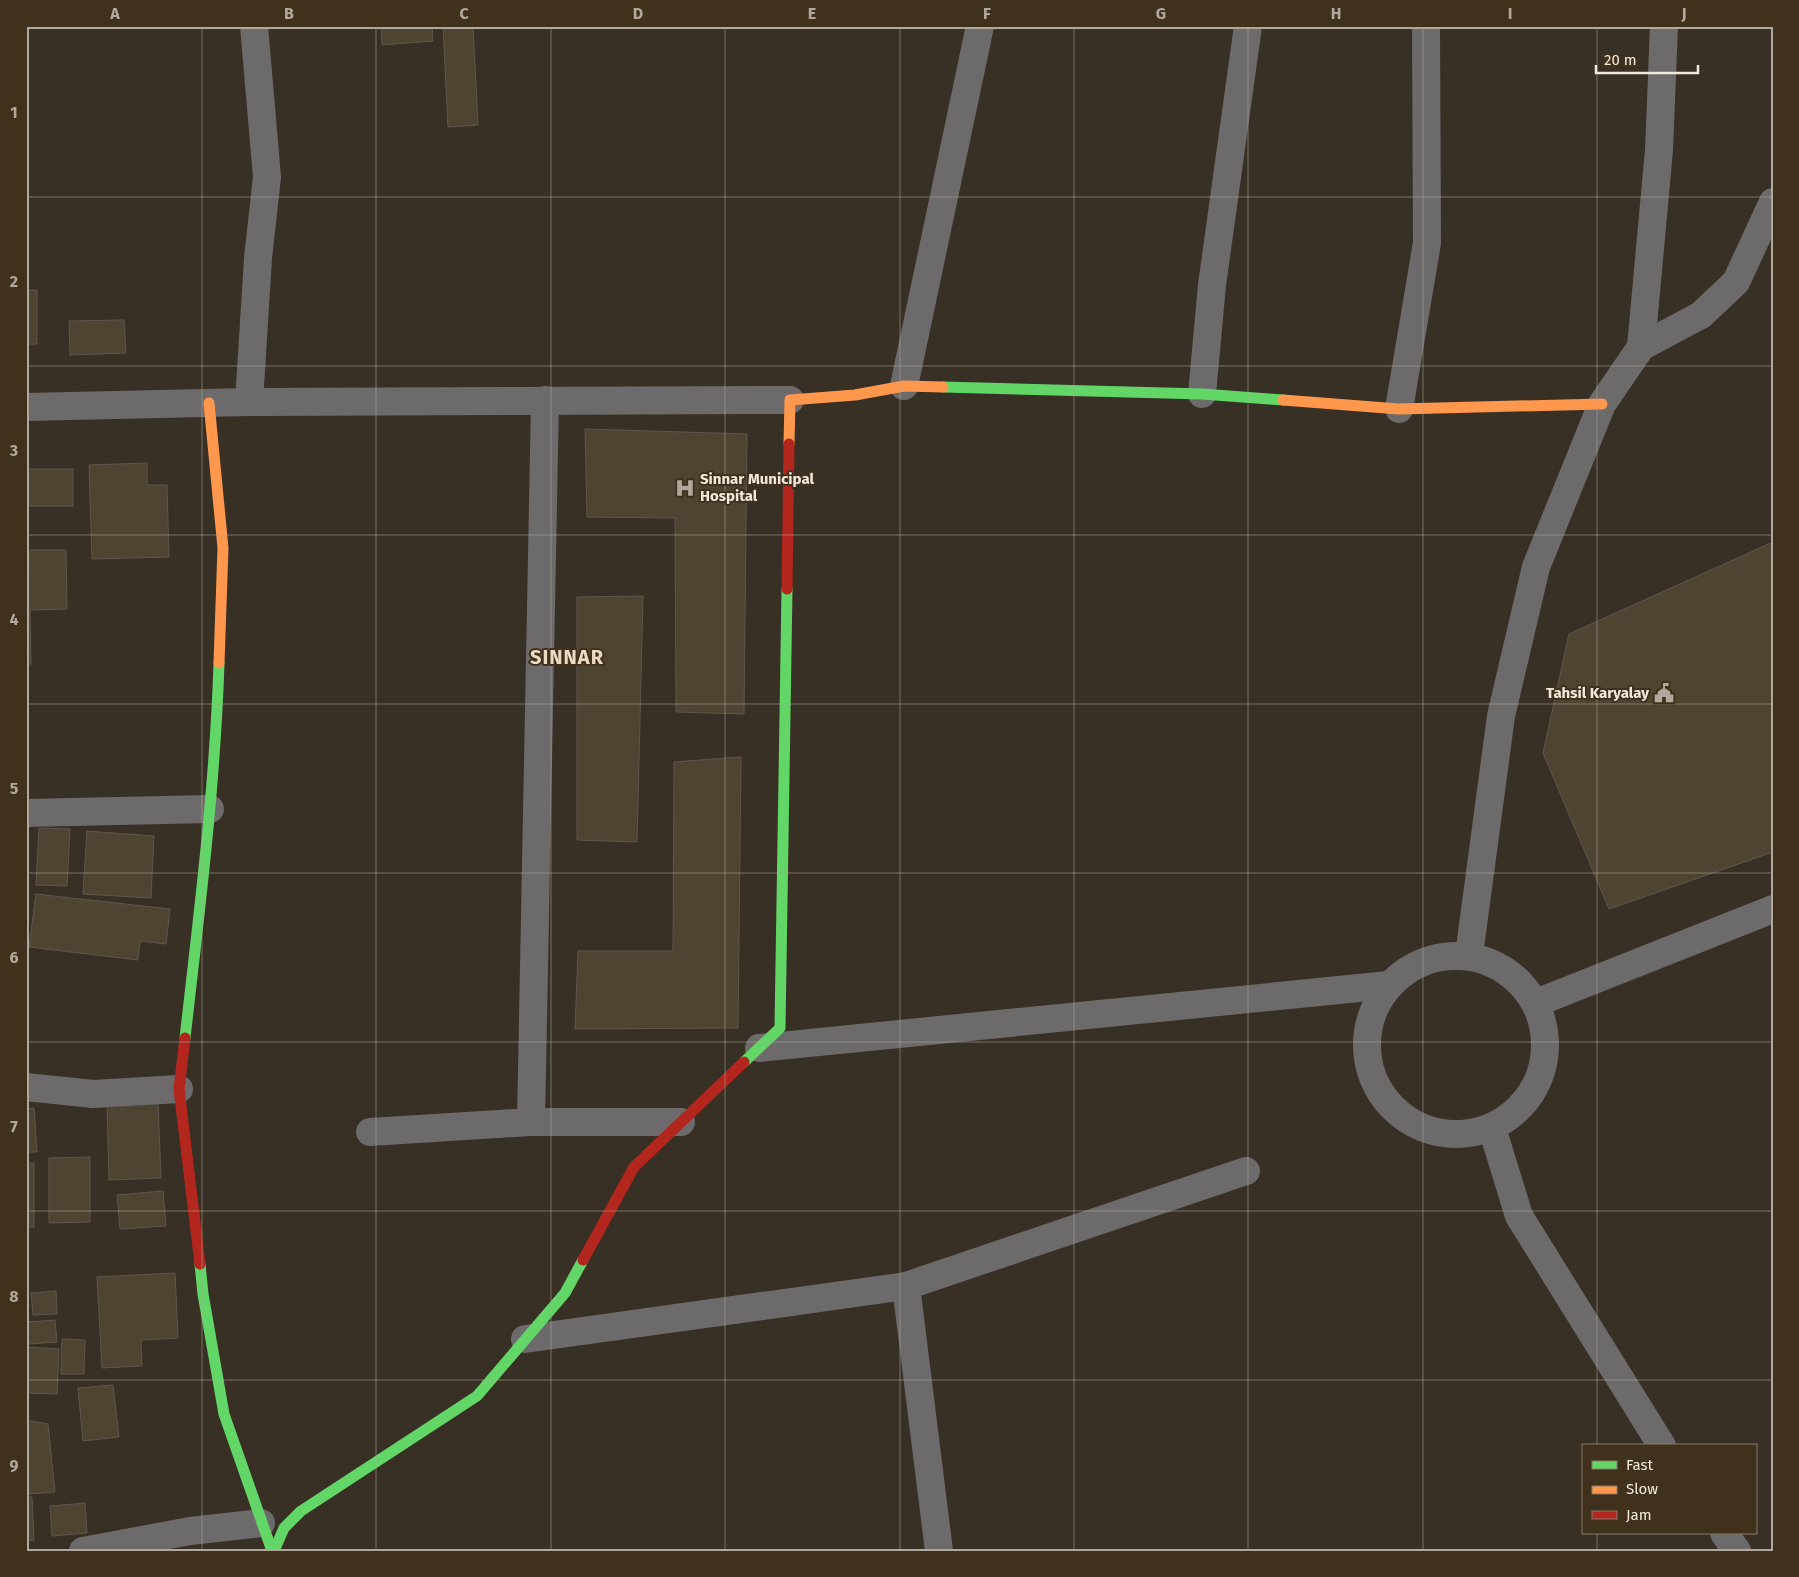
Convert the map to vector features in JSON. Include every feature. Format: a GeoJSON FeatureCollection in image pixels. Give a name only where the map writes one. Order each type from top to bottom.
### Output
{"type":"FeatureCollection","features":[{"type":"Feature","properties":{"kind":"street"},"geometry":{"type":"LineString","coordinates":[[248,402],[258,258],[267,177],[254,26]]}},
{"type":"Feature","properties":{"kind":"street"},"geometry":{"type":"LineString","coordinates":[[904,386],[980,26]]}},
{"type":"Feature","properties":{"kind":"street"},"geometry":{"type":"LineString","coordinates":[[1202,394],[1212,285],[1248,26]]}},
{"type":"Feature","properties":{"kind":"street"},"geometry":{"type":"LineString","coordinates":[[1399,409],[1427,242],[1426,26]]}},
{"type":"Feature","properties":{"kind":"street"},"geometry":{"type":"LineString","coordinates":[[1641,347],[1659,150],[1664,26]]}},
{"type":"Feature","properties":{"kind":"street"},"geometry":{"type":"LineString","coordinates":[[1469,956],[1501,716],[1536,567],[1602,404],[1641,347],[1701,315],[1736,282],[1773,202]]}},
{"type":"Feature","properties":{"kind":"street"},"geometry":{"type":"LineString","coordinates":[[26,407],[208,402],[790,400],[855,395],[904,386],[1202,394],[1399,409],[1602,404]]}},
{"type":"Feature","properties":{"kind":"street"},"geometry":{"type":"LineString","coordinates":[[531,1122],[545,400]]}},
{"type":"Feature","properties":{"kind":"street"},"geometry":{"type":"LineString","coordinates":[[273,1551],[284,1528],[301,1511],[477,1396],[565,1293],[634,1167],[780,1028],[790,400]]}},
{"type":"Feature","properties":{"kind":"street"},"geometry":{"type":"LineString","coordinates":[[208,402],[223,548],[217,724],[210,809],[179,1089],[203,1294],[224,1414],[261,1524],[273,1551]]}},
{"type":"Feature","properties":{"kind":"street"},"geometry":{"type":"LineString","coordinates":[[26,813],[210,809]]}},
{"type":"Feature","properties":{"kind":"street"},"geometry":{"type":"LineString","coordinates":[[1536,1003],[1773,909]]}},
{"type":"Feature","properties":{"kind":"street"},"geometry":{"type":"LineString","coordinates":[[1440,956],[1469,956],[1495,964],[1518,980],[1536,1003],[1544,1030],[1544,1058],[1535,1087],[1516,1111],[1492,1128],[1462,1134],[1432,1131],[1405,1119],[1384,1097],[1370,1070],[1367,1040],[1373,1011],[1389,986],[1412,966],[1440,956]]}},
{"type":"Feature","properties":{"kind":"street"},"geometry":{"type":"LineString","coordinates":[[759,1048],[1389,986]]}},
{"type":"Feature","properties":{"kind":"street"},"geometry":{"type":"LineString","coordinates":[[26,1086],[93,1094],[179,1089]]}},
{"type":"Feature","properties":{"kind":"street"},"geometry":{"type":"LineString","coordinates":[[370,1132],[531,1122],[681,1122]]}},
{"type":"Feature","properties":{"kind":"street"},"geometry":{"type":"LineString","coordinates":[[1492,1128],[1519,1216],[1661,1444]]}},
{"type":"Feature","properties":{"kind":"street"},"geometry":{"type":"LineString","coordinates":[[525,1339],[906,1286],[1246,1171]]}},
{"type":"Feature","properties":{"kind":"street"},"geometry":{"type":"LineString","coordinates":[[906,1286],[939,1551]]}},
{"type":"Feature","properties":{"kind":"street"},"geometry":{"type":"LineString","coordinates":[[83,1551],[190,1531],[261,1524]]}},
{"type":"Feature","properties":{"kind":"street"},"geometry":{"type":"LineString","coordinates":[[1725,1534],[1737,1551]]}},
{"type":"Feature","properties":{"kind":"building"},"geometry":{"type":"Polygon","coordinates":[[[381,26],[432,26],[433,41],[382,45],[381,26]]]}},
{"type":"Feature","properties":{"kind":"building"},"geometry":{"type":"Polygon","coordinates":[[[443,26],[473,26],[478,125],[448,127],[443,26]]]}},
{"type":"Feature","properties":{"kind":"building"},"geometry":{"type":"Polygon","coordinates":[[[26,290],[37,290],[37,344],[26,344],[26,290]]]}},
{"type":"Feature","properties":{"kind":"building"},"geometry":{"type":"Polygon","coordinates":[[[124,320],[126,353],[70,355],[69,321],[124,320]]]}},
{"type":"Feature","properties":{"kind":"building"},"geometry":{"type":"Polygon","coordinates":[[[585,429],[747,434],[744,714],[676,712],[675,518],[587,517],[585,429]]]}},
{"type":"Feature","properties":{"kind":"building"},"geometry":{"type":"Polygon","coordinates":[[[147,463],[147,485],[167,485],[169,557],[92,559],[89,465],[147,463]]]}},
{"type":"Feature","properties":{"kind":"building"},"geometry":{"type":"Polygon","coordinates":[[[26,469],[73,469],[73,506],[26,506],[26,469]]]}},
{"type":"Feature","properties":{"kind":"building","name":"Tahsil Karyalay"},"geometry":{"type":"Polygon","coordinates":[[[1773,542],[1773,852],[1609,909],[1543,753],[1569,634],[1773,542]]]}},
{"type":"Feature","properties":{"kind":"building"},"geometry":{"type":"Polygon","coordinates":[[[29,550],[66,550],[67,609],[30,610],[31,664],[26,664],[26,575],[29,575],[29,550]]]}},
{"type":"Feature","properties":{"kind":"building"},"geometry":{"type":"Polygon","coordinates":[[[643,596],[637,842],[577,840],[577,597],[643,596]]]}},
{"type":"Feature","properties":{"kind":"building"},"geometry":{"type":"Polygon","coordinates":[[[741,757],[738,1028],[575,1029],[578,951],[673,951],[674,762],[741,757]]]}},
{"type":"Feature","properties":{"kind":"building"},"geometry":{"type":"Polygon","coordinates":[[[39,828],[70,829],[67,886],[36,885],[39,828]]]}},
{"type":"Feature","properties":{"kind":"building"},"geometry":{"type":"Polygon","coordinates":[[[87,831],[154,836],[151,898],[83,894],[87,831]]]}},
{"type":"Feature","properties":{"kind":"building"},"geometry":{"type":"Polygon","coordinates":[[[36,894],[170,909],[166,944],[140,941],[138,960],[29,947],[36,894]]]}},
{"type":"Feature","properties":{"kind":"building"},"geometry":{"type":"Polygon","coordinates":[[[158,1102],[161,1178],[109,1180],[107,1103],[158,1102]]]}},
{"type":"Feature","properties":{"kind":"building"},"geometry":{"type":"Polygon","coordinates":[[[34,1108],[37,1152],[26,1152],[26,1109],[34,1108]]]}},
{"type":"Feature","properties":{"kind":"building"},"geometry":{"type":"Polygon","coordinates":[[[90,1157],[90,1222],[49,1223],[49,1158],[90,1157]]]}},
{"type":"Feature","properties":{"kind":"building"},"geometry":{"type":"Polygon","coordinates":[[[26,1163],[34,1163],[34,1227],[26,1227],[26,1163]]]}},
{"type":"Feature","properties":{"kind":"building"},"geometry":{"type":"Polygon","coordinates":[[[163,1191],[166,1226],[120,1229],[117,1195],[163,1191]]]}},
{"type":"Feature","properties":{"kind":"building"},"geometry":{"type":"Polygon","coordinates":[[[175,1273],[178,1338],[141,1340],[142,1366],[102,1368],[97,1277],[175,1273]]]}},
{"type":"Feature","properties":{"kind":"building"},"geometry":{"type":"Polygon","coordinates":[[[56,1291],[57,1314],[33,1315],[31,1293],[56,1291]]]}},
{"type":"Feature","properties":{"kind":"building"},"geometry":{"type":"Polygon","coordinates":[[[55,1320],[57,1342],[29,1344],[27,1322],[55,1320]]]}},
{"type":"Feature","properties":{"kind":"building"},"geometry":{"type":"Polygon","coordinates":[[[62,1339],[85,1340],[84,1374],[61,1374],[62,1339]]]}},
{"type":"Feature","properties":{"kind":"building"},"geometry":{"type":"Polygon","coordinates":[[[26,1347],[59,1349],[57,1394],[26,1393],[26,1347]]]}},
{"type":"Feature","properties":{"kind":"building"},"geometry":{"type":"Polygon","coordinates":[[[113,1385],[119,1437],[83,1441],[78,1388],[113,1385]]]}},
{"type":"Feature","properties":{"kind":"building"},"geometry":{"type":"Polygon","coordinates":[[[26,1420],[48,1424],[55,1492],[29,1494],[26,1461],[26,1420]]]}},
{"type":"Feature","properties":{"kind":"building"},"geometry":{"type":"Polygon","coordinates":[[[26,1497],[32,1497],[34,1540],[26,1541],[26,1497]]]}},
{"type":"Feature","properties":{"kind":"building"},"geometry":{"type":"Polygon","coordinates":[[[85,1503],[87,1533],[52,1536],[50,1506],[85,1503]]]}},
{"type":"Feature","properties":{"kind":"traffic: fast"},"geometry":{"type":"LineString","coordinates":[[943,387],[1202,394],[1283,400]]}},
{"type":"Feature","properties":{"kind":"traffic: fast"},"geometry":{"type":"LineString","coordinates":[[744,1062],[780,1028],[787,589]]}},
{"type":"Feature","properties":{"kind":"traffic: fast"},"geometry":{"type":"LineString","coordinates":[[185,1038],[210,804],[219,663]]}},
{"type":"Feature","properties":{"kind":"traffic: fast"},"geometry":{"type":"LineString","coordinates":[[274,1551],[284,1528],[301,1511],[477,1396],[565,1293],[583,1260]]}},
{"type":"Feature","properties":{"kind":"traffic: fast"},"geometry":{"type":"LineString","coordinates":[[200,1264],[203,1294],[224,1414],[272,1551]]}},
{"type":"Feature","properties":{"kind":"traffic: slow"},"geometry":{"type":"LineString","coordinates":[[789,444],[790,400],[855,395],[904,386],[943,387]]}},
{"type":"Feature","properties":{"kind":"traffic: slow"},"geometry":{"type":"LineString","coordinates":[[1283,400],[1399,409],[1602,404]]}},
{"type":"Feature","properties":{"kind":"traffic: slow"},"geometry":{"type":"LineString","coordinates":[[209,403],[223,548],[219,663]]}},
{"type":"Feature","properties":{"kind":"traffic: jam"},"geometry":{"type":"LineString","coordinates":[[787,589],[789,444]]}},
{"type":"Feature","properties":{"kind":"traffic: jam"},"geometry":{"type":"LineString","coordinates":[[185,1038],[179,1089],[200,1264]]}},
{"type":"Feature","properties":{"kind":"traffic: jam"},"geometry":{"type":"LineString","coordinates":[[583,1260],[634,1167],[744,1062]]}},
{"type":"Feature","properties":{"kind":"place","name":"Sinnar Municipal Hospital"},"geometry":{"type":"Point","coordinates":[685,488]}},
{"type":"Feature","properties":{"kind":"place","name":"Tahsil Karyalay"},"geometry":{"type":"Point","coordinates":[1664,693]}},
{"type":"Feature","properties":{"kind":"district","name":"SINNAR"},"geometry":{"type":"Point","coordinates":[567,657]}}]}
